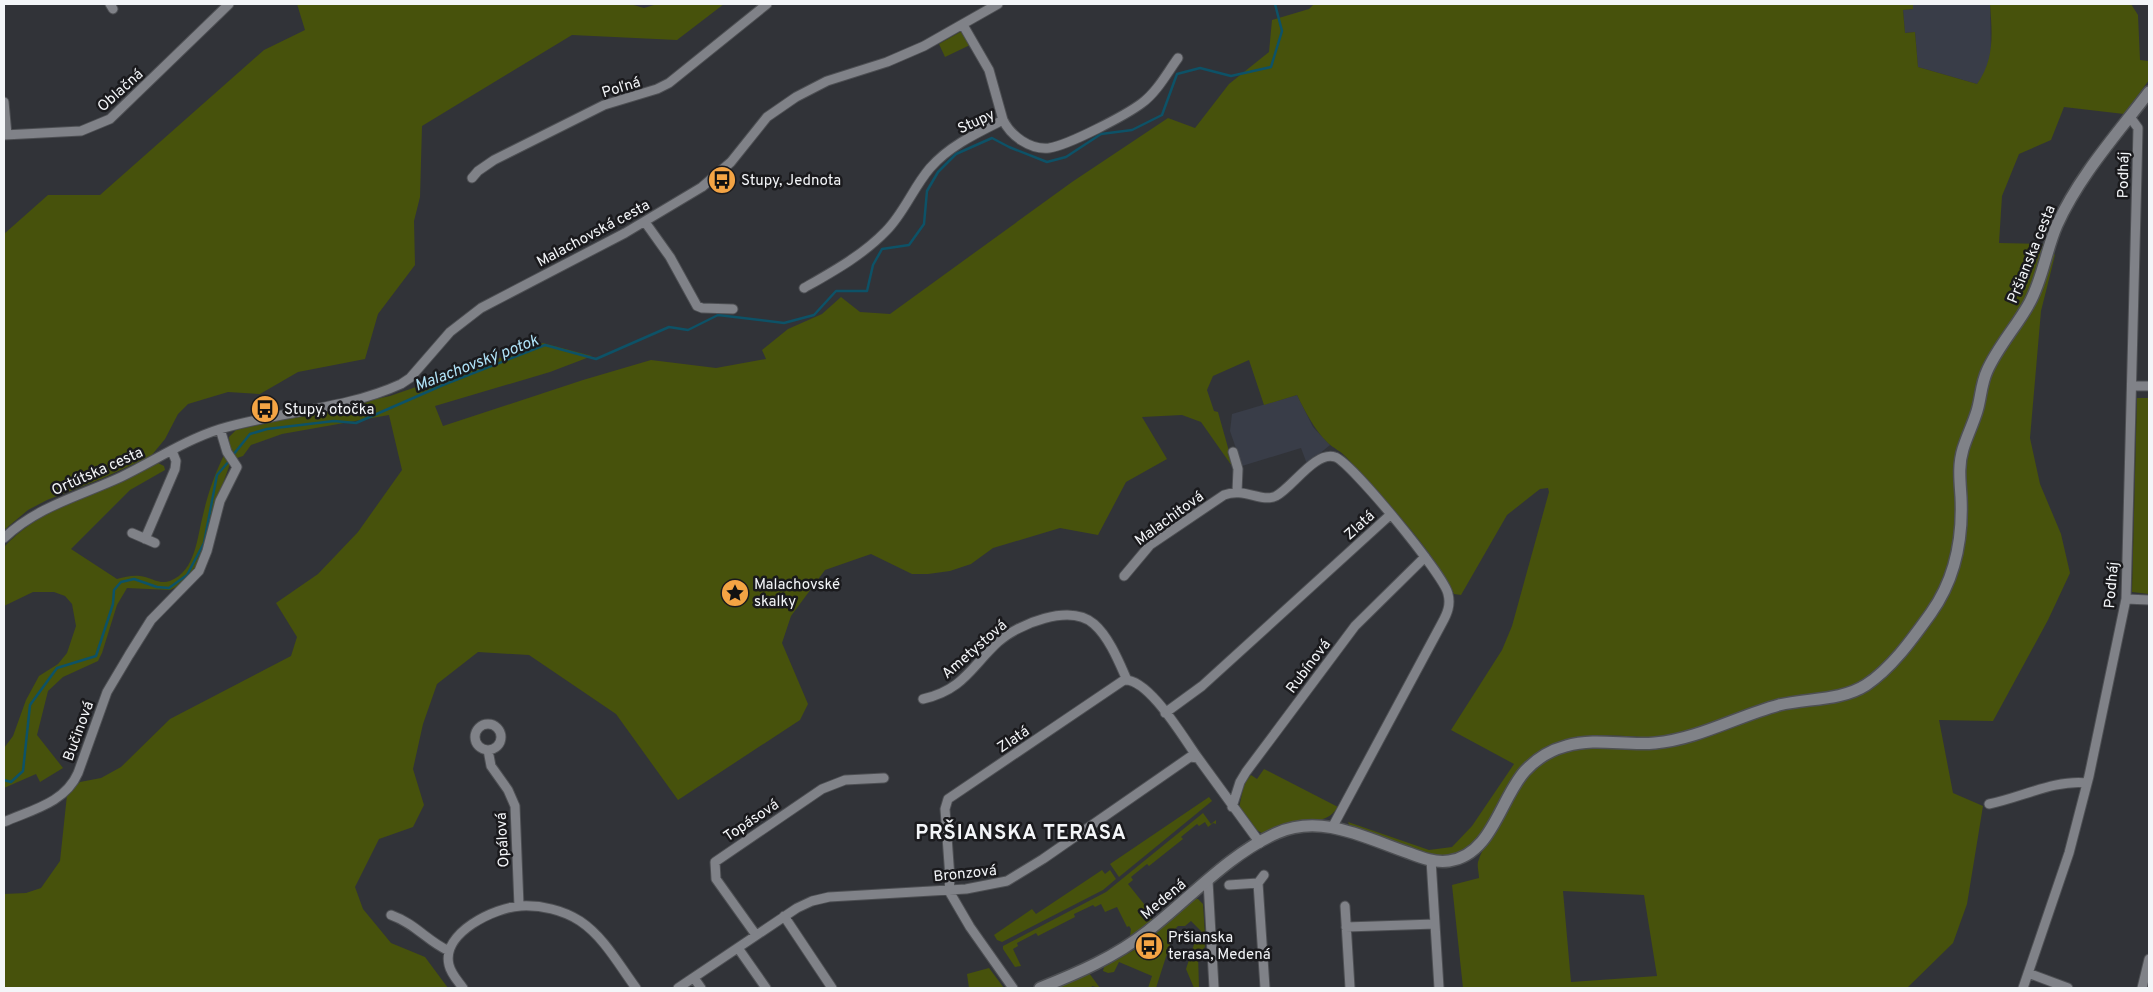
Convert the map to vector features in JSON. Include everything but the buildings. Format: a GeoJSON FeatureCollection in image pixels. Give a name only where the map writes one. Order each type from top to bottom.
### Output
{"type":"FeatureCollection","features":[{"type":"Feature","properties":{"kind":"street","name":"Poľná"},"geometry":{"type":"LineString","coordinates":[[472,178],[478,171],[494,160],[604,105],[645,94],[669,82],[767,4]]}},
{"type":"Feature","properties":{"kind":"street","name":"Malachovská cesta"},"geometry":{"type":"LineString","coordinates":[[206,434],[280,414],[337,405],[384,392],[401,384],[410,378],[450,332],[481,308],[645,222],[702,187],[731,162],[767,117],[796,97],[828,81],[908,54],[962,24],[989,6],[998,4]]}},
{"type":"Feature","properties":{"kind":"street","name":"Oblačná"},"geometry":{"type":"LineString","coordinates":[[4,102],[5,135],[81,131],[110,120],[224,5]]}},
{"type":"Feature","properties":{"kind":"street"},"geometry":{"type":"LineString","coordinates":[[962,24],[989,70],[1003,120]]}},
{"type":"Feature","properties":{"kind":"street","name":"Stupy"},"geometry":{"type":"LineString","coordinates":[[804,288],[842,266],[884,234],[922,179],[946,152],[1003,120],[1011,132],[1029,144],[1049,148],[1060,145],[1109,122],[1142,103],[1150,96],[1178,58]]}},
{"type":"Feature","properties":{"kind":"street","name":"Pršianska cesta"},"geometry":{"type":"LineString","coordinates":[[1431,860],[1451,861],[1472,851],[1490,830],[1513,788],[1526,770],[1544,755],[1563,746],[1588,741],[1650,744],[1674,741],[1785,704],[1860,689],[1874,679],[1900,653],[1932,612],[1948,586],[1957,559],[1961,532],[1960,459],[1978,408],[1986,372],[2032,299],[2043,272],[2055,229],[2066,208],[2088,172],[2149,92]]}},
{"type":"Feature","properties":{"kind":"street","name":"Podháj"},"geometry":{"type":"LineString","coordinates":[[2023,988],[2069,853],[2087,783],[2126,599],[2138,128],[2130,117]]}},
{"type":"Feature","properties":{"kind":"street"},"geometry":{"type":"LineString","coordinates":[[645,222],[670,257],[697,306],[702,308],[733,309]]}},
{"type":"Feature","properties":{"kind":"street"},"geometry":{"type":"LineString","coordinates":[[2132,386],[2149,386]]}},
{"type":"Feature","properties":{"kind":"street","name":"Bučinová"},"geometry":{"type":"LineString","coordinates":[[4,822],[55,800],[64,794],[71,785],[107,692],[151,620],[198,571],[208,551],[220,501],[237,467],[227,452],[220,429]]}},
{"type":"Feature","properties":{"kind":"street","name":"Ortútska cesta"},"geometry":{"type":"LineString","coordinates":[[4,538],[36,513],[118,478],[206,434]]}},
{"type":"Feature","properties":{"kind":"street"},"geometry":{"type":"LineString","coordinates":[[145,539],[175,469],[176,461],[172,451]]}},
{"type":"Feature","properties":{"kind":"street"},"geometry":{"type":"LineString","coordinates":[[1234,452],[1238,469],[1237,492],[1264,497],[1275,496],[1319,459],[1328,456],[1335,457],[1346,463],[1425,557],[1445,584],[1448,594],[1447,613],[1333,826]]}},
{"type":"Feature","properties":{"kind":"street","name":"Malachitová"},"geometry":{"type":"LineString","coordinates":[[1124,576],[1150,545],[1224,496],[1237,492]]}},
{"type":"Feature","properties":{"kind":"street","name":"Zlatá"},"geometry":{"type":"LineString","coordinates":[[1165,712],[1202,686],[1390,515]]}},
{"type":"Feature","properties":{"kind":"street"},"geometry":{"type":"LineString","coordinates":[[132,533],[155,543]]}},
{"type":"Feature","properties":{"kind":"street","name":"Rubínová"},"geometry":{"type":"LineString","coordinates":[[1232,807],[1240,782],[1246,772],[1355,626],[1425,557]]}},
{"type":"Feature","properties":{"kind":"street"},"geometry":{"type":"LineString","coordinates":[[2126,599],[2149,600]]}},
{"type":"Feature","properties":{"kind":"street","name":"Ametystová"},"geometry":{"type":"LineString","coordinates":[[923,699],[955,686],[1009,634],[1037,621],[1060,616],[1080,617],[1093,623],[1105,637],[1128,680]]}},
{"type":"Feature","properties":{"kind":"street"},"geometry":{"type":"LineString","coordinates":[[1128,680],[1149,692],[1260,843]]}},
{"type":"Feature","properties":{"kind":"street","name":"Zlatá"},"geometry":{"type":"LineString","coordinates":[[949,890],[945,808],[948,799],[1119,683],[1128,680]]}},
{"type":"Feature","properties":{"kind":"street","name":"Opálová"},"geometry":{"type":"LineString","coordinates":[[488,750],[492,766],[508,790],[515,806],[519,906]]}},
{"type":"Feature","properties":{"kind":"street","name":"Bronzová"},"geometry":{"type":"LineString","coordinates":[[678,988],[804,904],[829,897],[949,890],[993,885],[1014,878],[1187,758],[1198,758]]}},
{"type":"Feature","properties":{"kind":"street","name":"Topásová"},"geometry":{"type":"LineString","coordinates":[[756,935],[716,879],[715,862],[822,789],[845,780],[884,778]]}},
{"type":"Feature","properties":{"kind":"street"},"geometry":{"type":"LineString","coordinates":[[1989,804],[2017,798],[2062,784],[2087,783]]}},
{"type":"Feature","properties":{"kind":"street"},"geometry":{"type":"LineString","coordinates":[[1208,881],[1275,833],[1295,826],[1333,826],[1431,860],[1439,988]]}},
{"type":"Feature","properties":{"kind":"street"},"geometry":{"type":"LineString","coordinates":[[1264,875],[1258,883],[1264,988]]}},
{"type":"Feature","properties":{"kind":"street","name":"Medená"},"geometry":{"type":"LineString","coordinates":[[1040,988],[1089,968],[1124,949],[1208,881]]}},
{"type":"Feature","properties":{"kind":"street","name":"Medená"},"geometry":{"type":"LineString","coordinates":[[1208,881],[1214,988]]}},
{"type":"Feature","properties":{"kind":"street"},"geometry":{"type":"LineString","coordinates":[[1229,885],[1258,883]]}},
{"type":"Feature","properties":{"kind":"street"},"geometry":{"type":"LineString","coordinates":[[949,890],[970,927],[1013,988]]}},
{"type":"Feature","properties":{"kind":"street"},"geometry":{"type":"LineString","coordinates":[[463,988],[450,967],[449,951],[456,938],[476,922],[492,913],[519,906],[550,909],[569,915],[582,923],[603,941],[636,988]]}},
{"type":"Feature","properties":{"kind":"street"},"geometry":{"type":"LineString","coordinates":[[1345,906],[1350,988]]}},
{"type":"Feature","properties":{"kind":"street"},"geometry":{"type":"LineString","coordinates":[[391,915],[416,926],[437,944],[449,951]]}},
{"type":"Feature","properties":{"kind":"street"},"geometry":{"type":"LineString","coordinates":[[784,916],[832,988]]}},
{"type":"Feature","properties":{"kind":"street"},"geometry":{"type":"LineString","coordinates":[[1346,928],[1435,924]]}},
{"type":"Feature","properties":{"kind":"street"},"geometry":{"type":"LineString","coordinates":[[738,948],[766,988]]}},
{"type":"Feature","properties":{"kind":"street"},"geometry":{"type":"LineString","coordinates":[[2142,988],[2149,959]]}},
{"type":"Feature","properties":{"kind":"street"},"geometry":{"type":"LineString","coordinates":[[2028,974],[2068,988]]}},
{"type":"Feature","properties":{"kind":"street"},"geometry":{"type":"LineString","coordinates":[[694,978],[702,988]]}},
{"type":"Feature","properties":{"kind":"shaded area"},"geometry":{"type":"Polygon","coordinates":[[[1913,4],[1990,4],[1991,57],[1984,75],[1977,84],[1918,67],[1915,32],[1905,33],[1903,10],[1913,9],[1913,4]]]}},
{"type":"Feature","properties":{"kind":"shaded area"},"geometry":{"type":"Polygon","coordinates":[[[1297,395],[1313,427],[1330,445],[1307,464],[1301,448],[1242,466],[1230,431],[1232,414],[1297,395]]]}},
{"type":"Feature","properties":{"kind":"green space"},"geometry":{"type":"Polygon","coordinates":[[[297,4],[630,4],[644,8],[657,4],[724,4],[677,40],[572,35],[422,126],[420,197],[414,221],[415,265],[378,314],[365,359],[298,372],[260,394],[228,392],[188,404],[178,414],[165,439],[151,456],[101,479],[47,500],[28,510],[4,530],[4,234],[48,195],[100,195],[264,50],[305,30],[297,4]]]}},
{"type":"Feature","properties":{"kind":"green space"},"geometry":{"type":"Polygon","coordinates":[[[1314,4],[1913,4],[1913,9],[1903,10],[1905,33],[1915,32],[1918,67],[1977,84],[1983,75],[1990,55],[1992,35],[1990,4],[2131,4],[2138,15],[2140,60],[2149,61],[2149,80],[2124,114],[2064,107],[2051,140],[2019,154],[2002,196],[1999,243],[2045,244],[2055,255],[2041,311],[2030,438],[2040,484],[2061,534],[2070,573],[2048,620],[1993,721],[1939,720],[1953,793],[1983,806],[1967,904],[1953,943],[1907,988],[1463,988],[1452,885],[1479,878],[1478,862],[1483,850],[1528,775],[1545,760],[1573,749],[1603,747],[1654,749],[1687,742],[1625,736],[1580,737],[1559,742],[1541,750],[1520,772],[1480,837],[1469,846],[1452,854],[1432,856],[1350,827],[1348,822],[1429,850],[1452,847],[1472,826],[1514,764],[1451,730],[1502,650],[1512,626],[1549,492],[1548,488],[1540,489],[1507,515],[1461,595],[1454,594],[1432,558],[1390,505],[1344,455],[1323,438],[1297,395],[1264,405],[1249,360],[1213,376],[1207,390],[1214,411],[1218,412],[1234,469],[1201,422],[1182,415],[1142,417],[1167,459],[1126,482],[1098,535],[1060,528],[993,548],[971,564],[950,571],[928,574],[912,574],[871,554],[825,570],[791,616],[782,643],[808,704],[800,720],[678,800],[616,714],[529,655],[478,652],[437,684],[423,724],[413,769],[424,805],[413,827],[379,839],[355,887],[363,909],[391,943],[425,957],[448,988],[4,988],[4,894],[26,893],[41,888],[60,861],[67,795],[80,782],[101,778],[121,767],[170,719],[291,656],[297,637],[276,603],[318,574],[358,532],[402,470],[389,415],[282,434],[251,445],[243,456],[237,458],[230,450],[229,437],[236,430],[390,396],[543,343],[592,356],[550,372],[435,406],[443,426],[583,380],[651,360],[716,368],[766,359],[762,350],[788,329],[822,314],[841,297],[860,312],[890,314],[1072,182],[1168,118],[1195,128],[1229,84],[1269,52],[1272,20],[1309,9],[1314,4]],[[1563,891],[1571,982],[1657,976],[1644,895],[1563,891]]]}},
{"type":"Feature","properties":{"kind":"green space"},"geometry":{"type":"Polygon","coordinates":[[[962,31],[970,45],[945,57],[939,44],[962,31]]]}},
{"type":"Feature","properties":{"kind":"green space"},"geometry":{"type":"Polygon","coordinates":[[[2137,398],[2149,398],[2149,594],[2132,592],[2137,398]]]}},
{"type":"Feature","properties":{"kind":"green space"},"geometry":{"type":"Polygon","coordinates":[[[225,453],[231,461],[216,503],[201,558],[191,573],[180,585],[170,590],[127,588],[117,605],[98,661],[63,677],[48,691],[37,735],[63,768],[40,782],[36,774],[4,788],[4,748],[13,736],[26,700],[39,676],[58,664],[67,653],[76,626],[72,604],[65,596],[54,592],[33,592],[4,606],[4,547],[38,519],[77,499],[158,463],[164,466],[165,470],[130,490],[71,549],[117,579],[137,576],[162,582],[170,581],[179,576],[190,562],[197,543],[210,491],[225,453]]]}},
{"type":"Feature","properties":{"kind":"green space"},"geometry":{"type":"Polygon","coordinates":[[[1264,769],[1338,807],[1328,817],[1317,820],[1298,821],[1265,835],[1255,829],[1239,808],[1244,784],[1251,775],[1257,779],[1264,769]]]}},
{"type":"Feature","properties":{"kind":"green space"},"geometry":{"type":"Polygon","coordinates":[[[1209,797],[1212,801],[1119,877],[1110,864],[1209,797]]]}},
{"type":"Feature","properties":{"kind":"green space"},"geometry":{"type":"Polygon","coordinates":[[[1203,813],[1211,824],[1216,820],[1216,824],[1213,823],[1208,827],[1205,822],[1199,826],[1197,824],[1181,837],[1183,839],[1149,866],[1147,864],[1131,877],[1133,880],[1128,884],[1152,914],[1151,921],[1130,937],[1131,929],[1129,926],[1127,927],[1117,907],[1105,912],[1101,904],[1095,907],[1093,905],[1074,914],[1075,917],[1038,936],[1036,933],[1017,943],[1018,946],[1013,949],[1021,966],[1015,967],[1003,946],[1106,892],[1203,813]]]}},
{"type":"Feature","properties":{"kind":"green space"},"geometry":{"type":"Polygon","coordinates":[[[1102,870],[1105,874],[1110,870],[1116,879],[1103,890],[1002,942],[997,940],[994,935],[1032,909],[1036,914],[1102,870]]]}},
{"type":"Feature","properties":{"kind":"green space"},"geometry":{"type":"Polygon","coordinates":[[[1194,899],[1198,899],[1203,904],[1205,935],[1191,921],[1185,926],[1178,926],[1169,935],[1172,938],[1156,988],[1148,988],[1152,976],[1119,962],[1114,972],[1108,973],[1103,971],[1104,967],[1143,945],[1194,899]]]}},
{"type":"Feature","properties":{"kind":"green space"},"geometry":{"type":"Polygon","coordinates":[[[1198,932],[1204,938],[1205,947],[1198,954],[1199,988],[1194,988],[1186,969],[1198,932]]]}},
{"type":"Feature","properties":{"kind":"green space"},"geometry":{"type":"Polygon","coordinates":[[[989,968],[1004,988],[969,988],[967,974],[989,968]]]}},
{"type":"Feature","properties":{"kind":"green space"},"geometry":{"type":"Polygon","coordinates":[[[1089,973],[1100,988],[1092,986],[1091,988],[1054,988],[1089,973]]]}},
{"type":"Feature","properties":{"kind":"waterway","name":"Malachovský potok"},"geometry":{"type":"LineString","coordinates":[[233,455],[250,434],[267,429],[334,421],[356,423],[443,385],[545,345],[596,359],[669,327],[688,330],[718,315],[784,323],[814,315],[836,291],[867,291],[873,265],[882,249],[909,245],[924,224],[927,191],[938,172],[956,154],[992,138],[1047,162],[1066,157],[1101,134],[1132,130],[1162,115],[1177,74],[1200,68],[1231,76],[1271,67],[1282,31],[1275,4]]}},
{"type":"Feature","properties":{"kind":"waterway","name":"Malachovský potok"},"geometry":{"type":"LineString","coordinates":[[4,780],[11,782],[23,771],[30,705],[57,668],[96,656],[113,604],[114,590],[121,582],[134,579],[157,587],[169,588],[187,575],[204,543],[217,475],[230,460]]}},
{"type":"Feature","properties":{"kind":"place","name":"Stupy, Jednota"},"geometry":{"type":"Point","coordinates":[722,180]}},
{"type":"Feature","properties":{"kind":"place","name":"Stupy, otočka"},"geometry":{"type":"Point","coordinates":[265,409]}},
{"type":"Feature","properties":{"kind":"place","name":"Malachovské skalky"},"geometry":{"type":"Point","coordinates":[735,593]}},
{"type":"Feature","properties":{"kind":"place","name":"Pršianska terasa, Medená"},"geometry":{"type":"Point","coordinates":[1149,946]}},
{"type":"Feature","properties":{"kind":"district","name":"PRŠIANSKA TERASA"},"geometry":{"type":"Point","coordinates":[1021,832]}}]}
